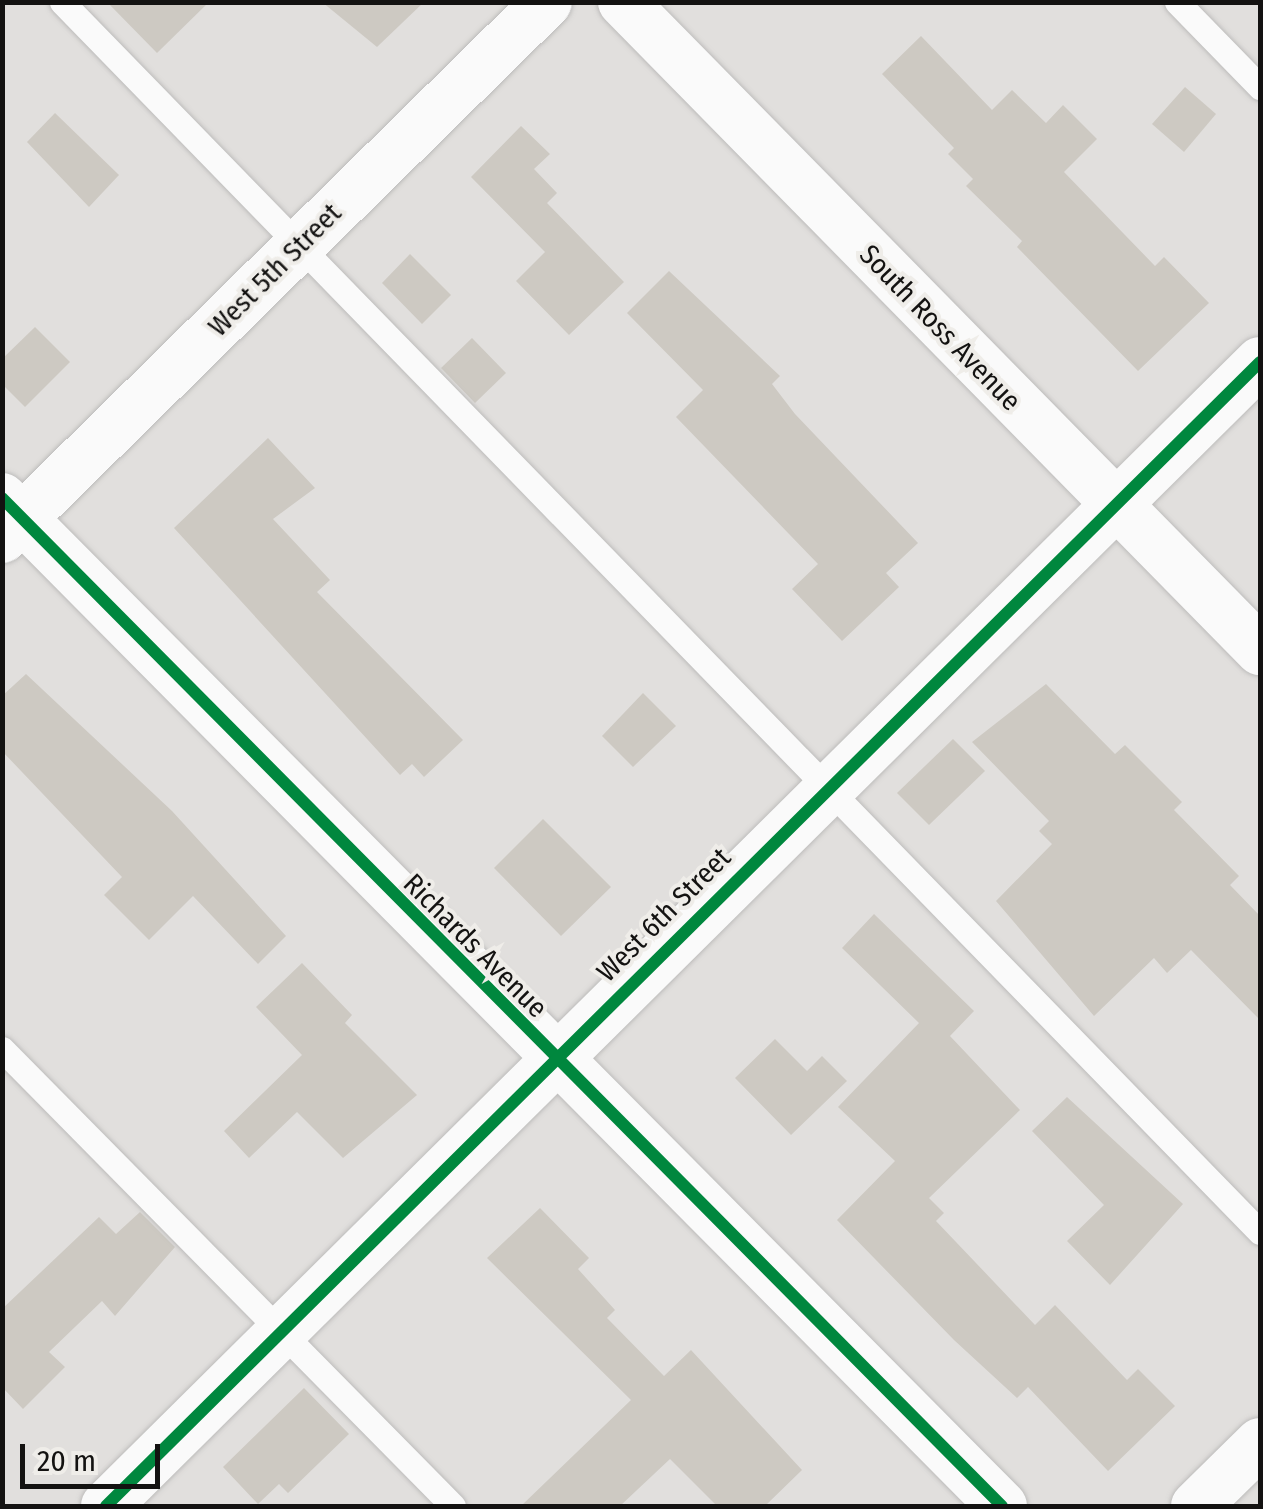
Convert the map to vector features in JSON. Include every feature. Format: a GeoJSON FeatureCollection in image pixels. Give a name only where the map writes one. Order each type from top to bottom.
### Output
{"type":"FeatureCollection","features":[{"type":"Feature","properties":{"kind":"street","name":"West 5th Street"},"geometry":{"type":"LineString","coordinates":[[9,518],[301,245],[547,2]]}},
{"type":"Feature","properties":{"kind":"street","name":"South Ross Avenue"},"geometry":{"type":"LineString","coordinates":[[623,2],[1260,650]]}},
{"type":"Feature","properties":{"kind":"street","name":"West 6th Street"},"geometry":{"type":"LineString","coordinates":[[106,1506],[1260,362]]}},
{"type":"Feature","properties":{"kind":"street","name":"Richards Avenue"},"geometry":{"type":"LineString","coordinates":[[9,518],[1002,1506]]}},
{"type":"Feature","properties":{"kind":"street"},"geometry":{"type":"LineString","coordinates":[[1196,1506],[1260,1443]]}},
{"type":"Feature","properties":{"kind":"lane"},"geometry":{"type":"LineString","coordinates":[[62,2],[301,245],[824,791],[1260,1232]]}},
{"type":"Feature","properties":{"kind":"lane"},"geometry":{"type":"LineString","coordinates":[[1177,2],[1260,88]]}},
{"type":"Feature","properties":{"kind":"lane"},"geometry":{"type":"LineString","coordinates":[[2,1049],[453,1506]]}},
{"type":"Feature","properties":{"kind":"building"},"geometry":{"type":"Polygon","coordinates":[[[107,2],[209,2],[157,53],[107,2]]]}},
{"type":"Feature","properties":{"kind":"building"},"geometry":{"type":"Polygon","coordinates":[[[322,2],[424,2],[377,47],[322,2]]]}},
{"type":"Feature","properties":{"kind":"building"},"geometry":{"type":"Polygon","coordinates":[[[921,36],[992,110],[1012,90],[1046,123],[1063,105],[1097,139],[1064,172],[1155,266],[1164,257],[1209,303],[1138,371],[1017,247],[1022,241],[966,186],[973,179],[948,154],[954,148],[882,74],[921,36]]]}},
{"type":"Feature","properties":{"kind":"building"},"geometry":{"type":"Polygon","coordinates":[[[1185,87],[1216,114],[1184,152],[1152,124],[1185,87]]]}},
{"type":"Feature","properties":{"kind":"building"},"geometry":{"type":"Polygon","coordinates":[[[55,113],[119,175],[89,207],[27,142],[55,113]]]}},
{"type":"Feature","properties":{"kind":"building"},"geometry":{"type":"Polygon","coordinates":[[[521,126],[550,154],[534,169],[557,193],[547,203],[624,282],[569,335],[516,281],[545,252],[471,177],[521,126]]]}},
{"type":"Feature","properties":{"kind":"building"},"geometry":{"type":"Polygon","coordinates":[[[410,254],[451,295],[422,324],[382,283],[410,254]]]}},
{"type":"Feature","properties":{"kind":"building"},"geometry":{"type":"Polygon","coordinates":[[[669,271],[780,376],[772,384],[795,414],[918,543],[886,573],[899,587],[842,641],[792,589],[818,564],[676,417],[703,390],[627,313],[669,271]]]}},
{"type":"Feature","properties":{"kind":"building"},"geometry":{"type":"Polygon","coordinates":[[[35,327],[70,362],[25,407],[2,384],[2,359],[35,327]]]}},
{"type":"Feature","properties":{"kind":"building"},"geometry":{"type":"Polygon","coordinates":[[[472,338],[506,373],[475,403],[441,368],[472,338]]]}},
{"type":"Feature","properties":{"kind":"building"},"geometry":{"type":"Polygon","coordinates":[[[268,438],[315,488],[273,519],[330,580],[317,592],[463,740],[424,777],[412,764],[400,775],[174,528],[268,438]]]}},
{"type":"Feature","properties":{"kind":"building"},"geometry":{"type":"Polygon","coordinates":[[[26,674],[172,811],[286,936],[258,964],[193,896],[149,940],[104,895],[122,877],[2,751],[2,696],[26,674]]]}},
{"type":"Feature","properties":{"kind":"building"},"geometry":{"type":"Polygon","coordinates":[[[1046,684],[1115,754],[1125,745],[1182,802],[1174,810],[1239,876],[1230,885],[1260,916],[1260,1020],[1191,950],[1167,973],[1154,958],[1094,1016],[996,901],[1052,844],[1039,831],[1049,821],[972,742],[1046,684]]]}},
{"type":"Feature","properties":{"kind":"building"},"geometry":{"type":"Polygon","coordinates":[[[643,693],[676,726],[633,767],[602,736],[643,693]]]}},
{"type":"Feature","properties":{"kind":"building"},"geometry":{"type":"Polygon","coordinates":[[[953,739],[985,771],[929,825],[897,793],[953,739]]]}},
{"type":"Feature","properties":{"kind":"building"},"geometry":{"type":"Polygon","coordinates":[[[543,819],[611,887],[561,936],[494,868],[543,819]]]}},
{"type":"Feature","properties":{"kind":"building"},"geometry":{"type":"Polygon","coordinates":[[[874,914],[974,1011],[950,1036],[1020,1110],[929,1198],[944,1213],[936,1221],[1035,1325],[1055,1305],[1127,1380],[1138,1369],[1175,1406],[1108,1471],[1028,1387],[1017,1398],[954,1340],[837,1220],[895,1161],[838,1107],[919,1023],[842,948],[874,914]]]}},
{"type":"Feature","properties":{"kind":"building"},"geometry":{"type":"Polygon","coordinates":[[[302,963],[352,1015],[345,1023],[417,1095],[343,1158],[297,1112],[249,1158],[224,1131],[302,1055],[256,1007],[302,963]]]}},
{"type":"Feature","properties":{"kind":"building"},"geometry":{"type":"Polygon","coordinates":[[[775,1039],[807,1071],[822,1056],[847,1081],[791,1135],[735,1078],[775,1039]]]}},
{"type":"Feature","properties":{"kind":"building"},"geometry":{"type":"Polygon","coordinates":[[[1067,1097],[1183,1204],[1110,1285],[1067,1241],[1104,1205],[1032,1131],[1067,1097]]]}},
{"type":"Feature","properties":{"kind":"building"},"geometry":{"type":"Polygon","coordinates":[[[540,1208],[589,1258],[578,1269],[615,1310],[607,1318],[664,1376],[691,1350],[802,1470],[765,1506],[717,1506],[670,1459],[620,1506],[521,1506],[631,1400],[487,1258],[540,1208]]]}},
{"type":"Feature","properties":{"kind":"building"},"geometry":{"type":"Polygon","coordinates":[[[140,1212],[175,1247],[115,1316],[102,1301],[49,1352],[65,1367],[23,1409],[2,1387],[2,1309],[99,1217],[116,1234],[140,1212]]]}},
{"type":"Feature","properties":{"kind":"building"},"geometry":{"type":"Polygon","coordinates":[[[304,1388],[349,1434],[288,1493],[279,1484],[258,1504],[223,1467],[304,1388]]]}},
{"type":"Feature","properties":{"kind":"cycle path"},"geometry":{"type":"LineString","coordinates":[[106,1506],[1260,362]]}},
{"type":"Feature","properties":{"kind":"cycle path"},"geometry":{"type":"LineString","coordinates":[[2,498],[1002,1506]]}}]}
